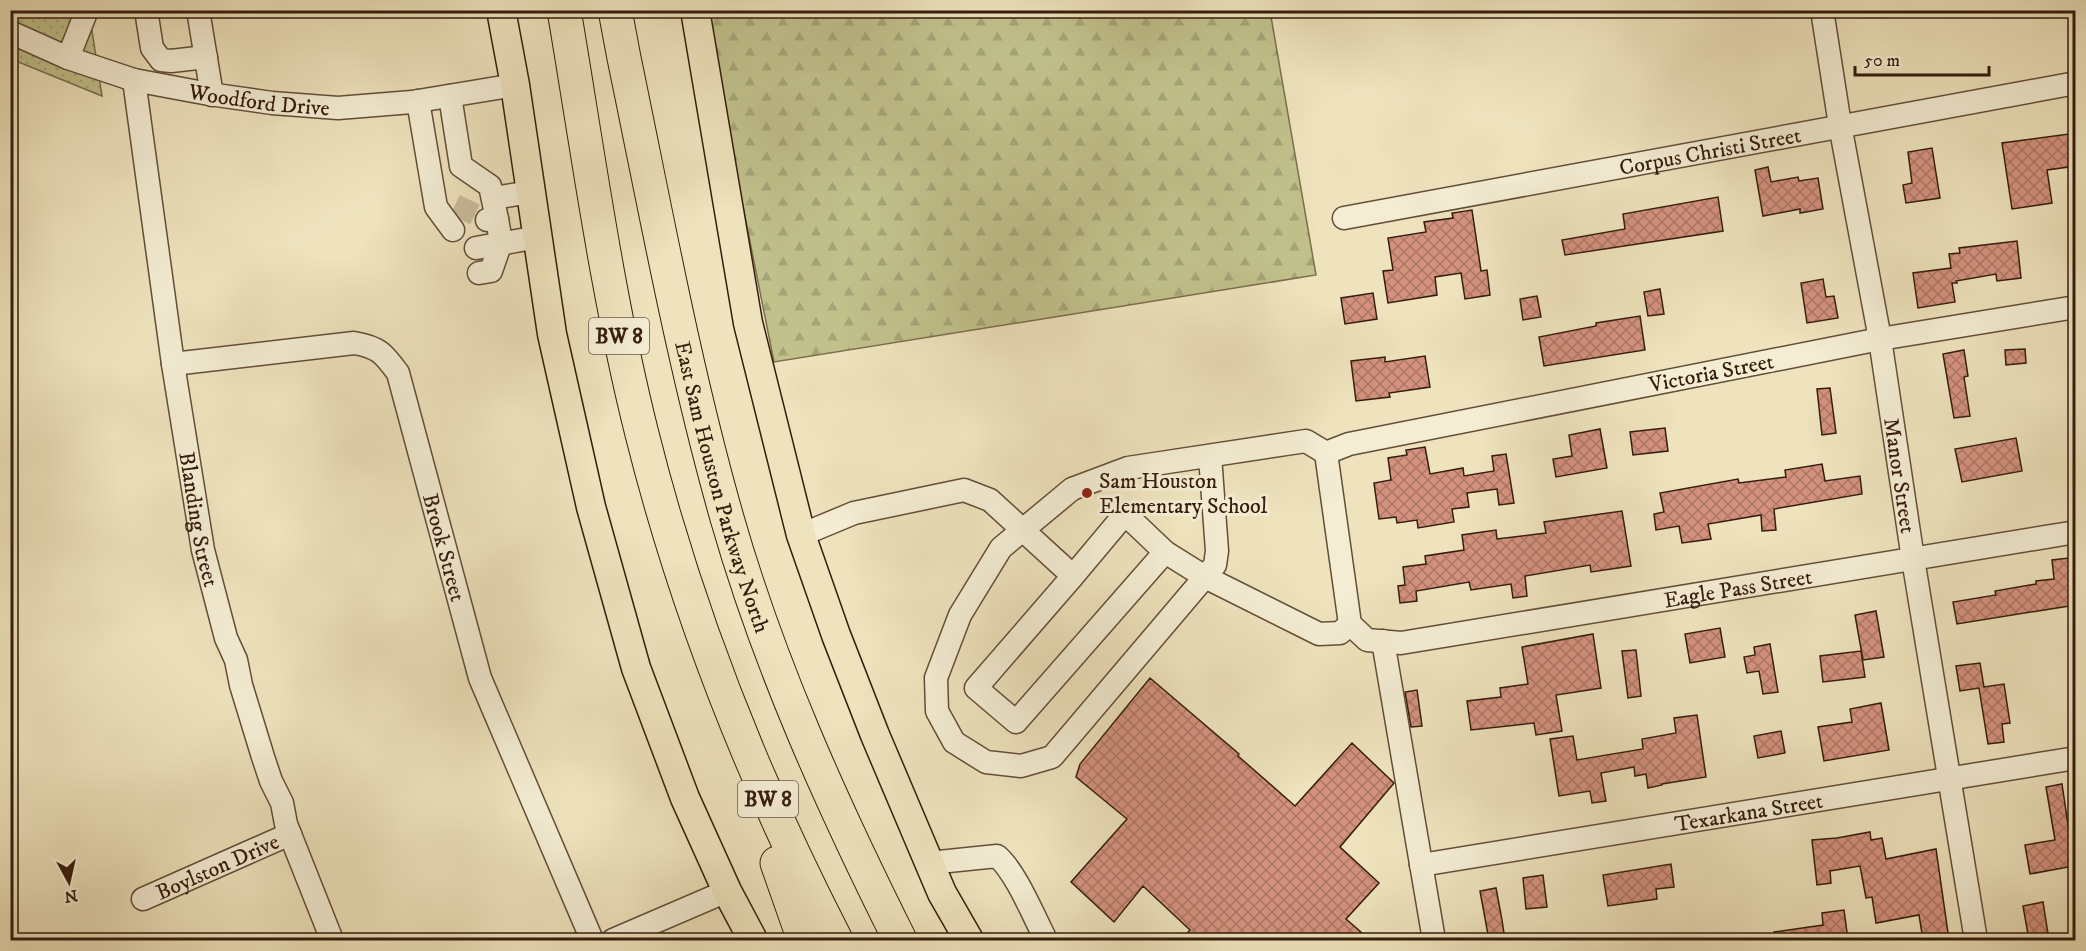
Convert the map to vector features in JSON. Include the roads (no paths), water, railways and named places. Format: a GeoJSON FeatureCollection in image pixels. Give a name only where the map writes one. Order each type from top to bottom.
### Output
{"type":"FeatureCollection","features":[{"type":"Feature","properties":{"kind":"highway","name":"BW 8"},"geometry":{"type":"LineString","coordinates":[[564,10],[620,341],[666,525],[709,653],[756,774],[797,865],[836,940]]}},
{"type":"Feature","properties":{"kind":"highway","name":"East Sam Houston Parkway North"},"geometry":{"type":"LineString","coordinates":[[615,10],[688,361],[727,519],[778,671],[831,798],[900,940]]}},
{"type":"Feature","properties":{"kind":"highway"},"geometry":{"type":"LineString","coordinates":[[634,10],[688,361]]}},
{"type":"Feature","properties":{"kind":"highway"},"geometry":{"type":"LineString","coordinates":[[709,653],[751,790],[804,940]]}},
{"type":"Feature","properties":{"kind":"main road","name":"BW 8"},"geometry":{"type":"LineString","coordinates":[[501,10],[515,85],[552,334],[591,507],[636,668],[685,798],[727,891],[753,940]]}},
{"type":"Feature","properties":{"kind":"main road"},"geometry":{"type":"LineString","coordinates":[[695,10],[748,323],[801,535],[862,702],[942,893],[969,940]]}},
{"type":"Feature","properties":{"kind":"street"},"geometry":{"type":"LineString","coordinates":[[68,57],[87,10]]}},
{"type":"Feature","properties":{"kind":"street"},"geometry":{"type":"LineString","coordinates":[[146,10],[152,48],[161,60],[206,57]]}},
{"type":"Feature","properties":{"kind":"street"},"geometry":{"type":"LineString","coordinates":[[198,10],[212,94]]}},
{"type":"Feature","properties":{"kind":"street","name":"Manor Street"},"geometry":{"type":"LineString","coordinates":[[1822,10],[1840,125],[1880,339],[1913,559],[1976,940]]}},
{"type":"Feature","properties":{"kind":"street","name":"Woodford Drive"},"geometry":{"type":"LineString","coordinates":[[10,32],[68,57],[134,80],[272,103],[338,108],[418,101],[515,85]]}},
{"type":"Feature","properties":{"kind":"street","name":"Blanding Street"},"geometry":{"type":"LineString","coordinates":[[134,80],[173,364],[203,550],[226,638],[236,660],[241,685],[263,757],[282,803],[290,834],[332,940]]}},
{"type":"Feature","properties":{"kind":"street","name":"Corpus Christi Street"},"geometry":{"type":"LineString","coordinates":[[1344,218],[2076,83]]}},
{"type":"Feature","properties":{"kind":"street"},"geometry":{"type":"LineString","coordinates":[[450,96],[461,165]]}},
{"type":"Feature","properties":{"kind":"street"},"geometry":{"type":"LineString","coordinates":[[418,101],[429,170],[453,230]]}},
{"type":"Feature","properties":{"kind":"street"},"geometry":{"type":"LineString","coordinates":[[429,170],[461,165],[490,186],[492,212],[501,242],[491,271],[479,273]]}},
{"type":"Feature","properties":{"kind":"street"},"geometry":{"type":"LineString","coordinates":[[492,212],[531,192]]}},
{"type":"Feature","properties":{"kind":"street"},"geometry":{"type":"LineString","coordinates":[[476,248],[538,237]]}},
{"type":"Feature","properties":{"kind":"street","name":"Victoria Street"},"geometry":{"type":"LineString","coordinates":[[1326,453],[1349,444],[1880,339],[2076,307]]}},
{"type":"Feature","properties":{"kind":"street","name":"Brook Street"},"geometry":{"type":"LineString","coordinates":[[173,364],[354,343],[369,345],[382,351],[393,366],[398,373],[480,678],[592,940]]}},
{"type":"Feature","properties":{"kind":"street"},"geometry":{"type":"LineString","coordinates":[[1210,456],[1217,551],[1215,565],[1053,757],[1021,766],[986,762],[954,742],[937,711],[936,678],[960,615],[1002,548],[1072,489],[1128,468],[1306,441],[1326,453],[1350,624],[1367,640],[1392,642],[1421,865],[1434,940]]}},
{"type":"Feature","properties":{"kind":"street"},"geometry":{"type":"LineString","coordinates":[[801,535],[854,513],[964,490],[990,500],[1073,576]]}},
{"type":"Feature","properties":{"kind":"street"},"geometry":{"type":"LineString","coordinates":[[1165,552],[1016,722],[976,688],[1125,514],[1165,552],[1205,577],[1319,634],[1340,633],[1350,624]]}},
{"type":"Feature","properties":{"kind":"street","name":"Eagle Pass Street"},"geometry":{"type":"LineString","coordinates":[[1392,642],[2076,532]]}},
{"type":"Feature","properties":{"kind":"street","name":"Texarkana Street"},"geometry":{"type":"LineString","coordinates":[[1421,865],[2076,758]]}},
{"type":"Feature","properties":{"kind":"street","name":"Boylston Drive"},"geometry":{"type":"LineString","coordinates":[[143,899],[290,834]]}},
{"type":"Feature","properties":{"kind":"street"},"geometry":{"type":"LineString","coordinates":[[929,863],[997,856],[1013,876],[1046,940]]}},
{"type":"Feature","properties":{"kind":"street"},"geometry":{"type":"LineString","coordinates":[[613,940],[727,891]]}},
{"type":"Feature","properties":{"kind":"tunnel"},"geometry":{"type":"LineString","coordinates":[[455,205],[487,220]]}},
{"type":"Feature","properties":{"kind":"place","name":"Sam Houston Elementary School"},"geometry":{"type":"Point","coordinates":[1087,493]}}]}
